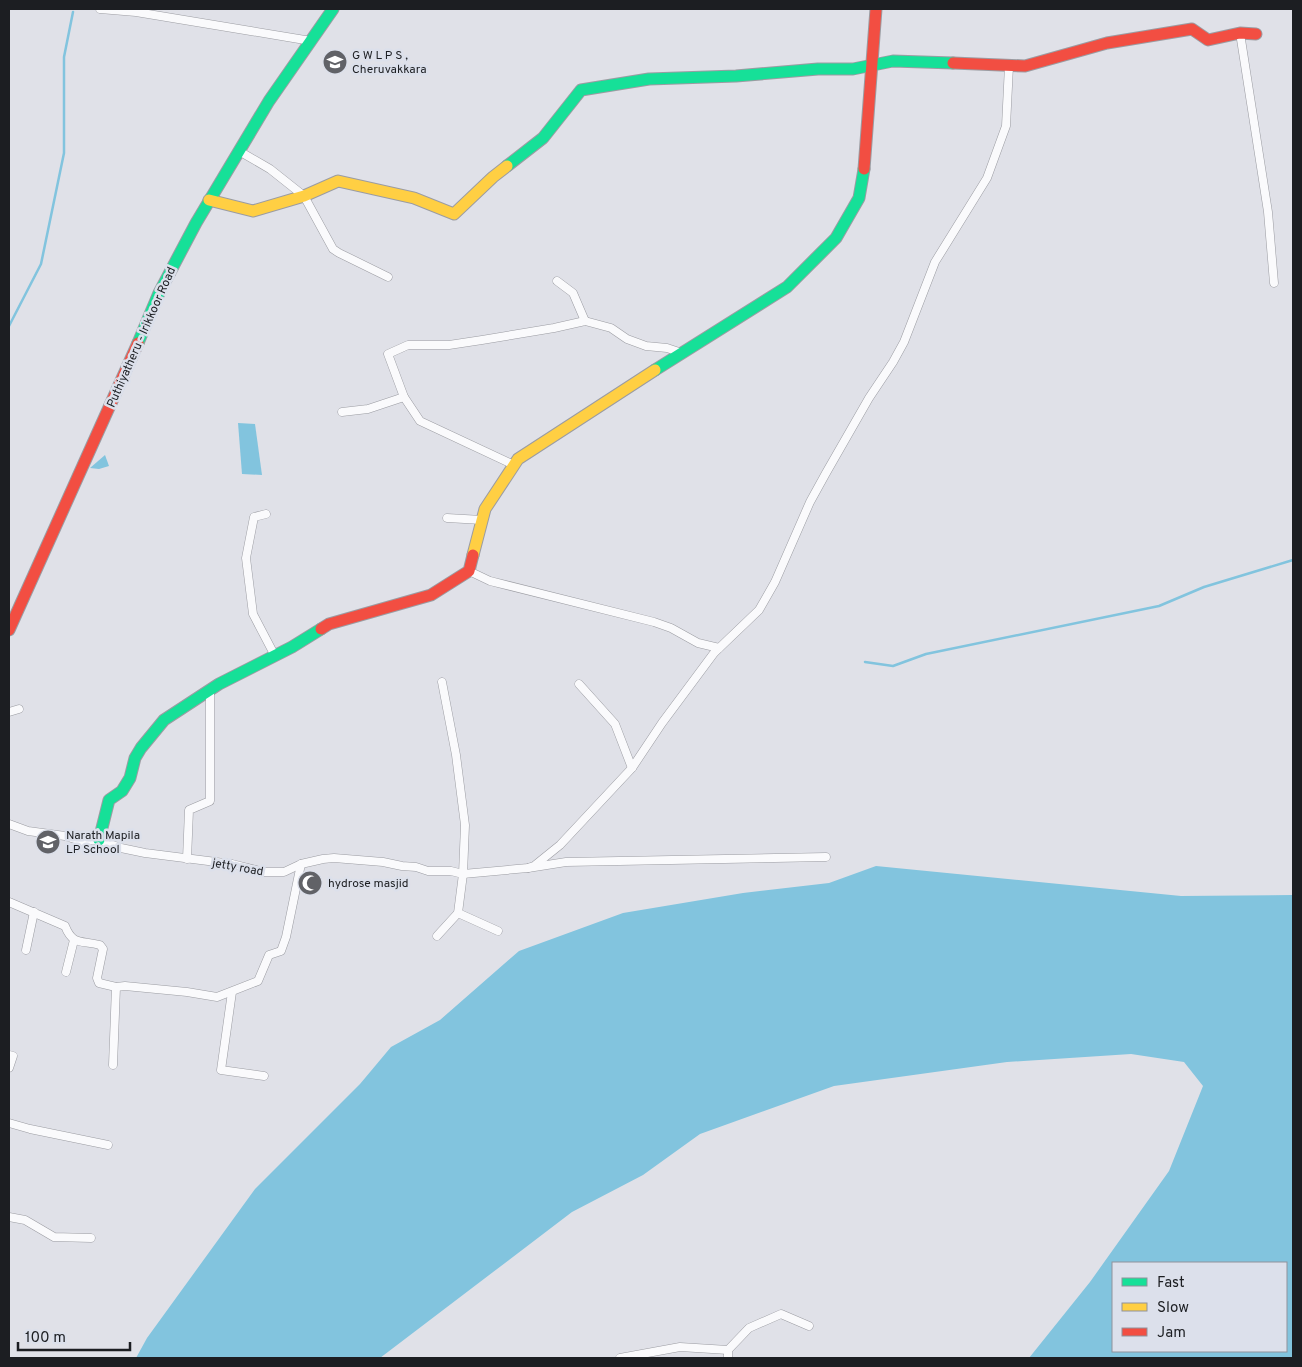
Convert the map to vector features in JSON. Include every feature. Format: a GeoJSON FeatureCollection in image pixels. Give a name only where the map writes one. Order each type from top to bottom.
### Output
{"type":"FeatureCollection","features":[{"type":"Feature","properties":{"kind":"street"},"geometry":{"type":"LineString","coordinates":[[100,9],[136,12],[311,40]]}},
{"type":"Feature","properties":{"kind":"street","name":"Puthiyatheru - Irikkoor Road"},"geometry":{"type":"LineString","coordinates":[[9,630],[159,294],[209,200],[269,101],[334,9]]}},
{"type":"Feature","properties":{"kind":"street"},"geometry":{"type":"LineString","coordinates":[[99,840],[109,800],[122,791],[130,778],[135,758],[164,720],[210,690],[275,656],[329,624],[431,595],[468,571],[485,509],[518,459],[565,427],[787,287],[836,238],[859,198],[864,171],[876,9]]}},
{"type":"Feature","properties":{"kind":"street"},"geometry":{"type":"LineString","coordinates":[[209,200],[254,210],[304,196],[338,181],[414,198],[454,214],[493,177],[543,138],[581,90],[649,79],[736,76],[818,69],[853,69],[893,61],[1025,66],[1107,43],[1192,29],[1208,40],[1240,33],[1256,34]]}},
{"type":"Feature","properties":{"kind":"street"},"geometry":{"type":"LineString","coordinates":[[1240,33],[1268,212],[1274,283]]}},
{"type":"Feature","properties":{"kind":"street"},"geometry":{"type":"LineString","coordinates":[[528,868],[534,866],[560,844],[632,768],[662,723],[719,648],[759,610],[775,582],[810,502],[904,342],[935,262],[956,225],[987,178],[1006,126],[1009,66]]}},
{"type":"Feature","properties":{"kind":"street"},"geometry":{"type":"LineString","coordinates":[[239,151],[270,169],[304,196],[333,249],[388,277]]}},
{"type":"Feature","properties":{"kind":"street"},"geometry":{"type":"LineString","coordinates":[[557,282],[573,292],[584,321]]}},
{"type":"Feature","properties":{"kind":"street"},"geometry":{"type":"LineString","coordinates":[[514,465],[420,421],[404,397],[388,354],[408,346],[448,345],[554,328],[584,321],[611,328],[627,338],[646,346],[667,348],[682,353]]}},
{"type":"Feature","properties":{"kind":"street"},"geometry":{"type":"LineString","coordinates":[[342,412],[368,409],[404,397]]}},
{"type":"Feature","properties":{"kind":"street"},"geometry":{"type":"LineString","coordinates":[[266,514],[254,517],[246,558],[253,614],[275,656]]}},
{"type":"Feature","properties":{"kind":"street"},"geometry":{"type":"LineString","coordinates":[[447,518],[482,520]]}},
{"type":"Feature","properties":{"kind":"street"},"geometry":{"type":"LineString","coordinates":[[468,571],[490,581],[654,622],[671,628],[698,643],[719,648]]}},
{"type":"Feature","properties":{"kind":"street"},"geometry":{"type":"LineString","coordinates":[[437,936],[458,913],[463,874],[464,825],[456,755],[442,682]]}},
{"type":"Feature","properties":{"kind":"street"},"geometry":{"type":"LineString","coordinates":[[579,684],[615,724],[632,768]]}},
{"type":"Feature","properties":{"kind":"street"},"geometry":{"type":"LineString","coordinates":[[186,859],[189,810],[210,801],[210,690]]}},
{"type":"Feature","properties":{"kind":"street"},"geometry":{"type":"LineString","coordinates":[[9,712],[19,710]]}},
{"type":"Feature","properties":{"kind":"street","name":"jetty road"},"geometry":{"type":"LineString","coordinates":[[9,824],[28,831],[81,840],[99,840],[121,848],[186,859],[232,864],[264,872],[284,872],[301,864],[323,858],[384,862],[416,867],[428,871],[451,871],[463,874],[528,868],[566,862],[826,856]]}},
{"type":"Feature","properties":{"kind":"street"},"geometry":{"type":"LineString","coordinates":[[9,902],[65,926],[68,935],[74,940],[100,945],[103,949],[97,981],[99,983],[116,987],[170,990],[217,997],[258,980],[269,955],[281,951],[286,937],[301,864]]}},
{"type":"Feature","properties":{"kind":"street"},"geometry":{"type":"LineString","coordinates":[[26,950],[34,912]]}},
{"type":"Feature","properties":{"kind":"street"},"geometry":{"type":"LineString","coordinates":[[458,913],[498,931]]}},
{"type":"Feature","properties":{"kind":"street"},"geometry":{"type":"LineString","coordinates":[[66,972],[74,940]]}},
{"type":"Feature","properties":{"kind":"street"},"geometry":{"type":"LineString","coordinates":[[113,1065],[116,987]]}},
{"type":"Feature","properties":{"kind":"street"},"geometry":{"type":"LineString","coordinates":[[232,992],[221,1070],[264,1076]]}},
{"type":"Feature","properties":{"kind":"street"},"geometry":{"type":"LineString","coordinates":[[9,1055],[13,1056],[9,1068]]}},
{"type":"Feature","properties":{"kind":"street"},"geometry":{"type":"LineString","coordinates":[[9,1123],[108,1146]]}},
{"type":"Feature","properties":{"kind":"street"},"geometry":{"type":"LineString","coordinates":[[9,1217],[25,1220],[54,1237],[91,1238]]}},
{"type":"Feature","properties":{"kind":"street"},"geometry":{"type":"LineString","coordinates":[[620,1358],[680,1347],[728,1354],[749,1328],[781,1314],[809,1326]]}},
{"type":"Feature","properties":{"kind":"water"},"geometry":{"type":"Polygon","coordinates":[[[238,423],[255,424],[262,475],[242,474],[238,423]]]}},
{"type":"Feature","properties":{"kind":"water"},"geometry":{"type":"Polygon","coordinates":[[[105,455],[109,466],[99,469],[90,468],[105,455]]]}},
{"type":"Feature","properties":{"kind":"water"},"geometry":{"type":"Polygon","coordinates":[[[876,866],[1181,896],[1293,895],[1293,1358],[1029,1358],[1090,1282],[1169,1171],[1203,1086],[1184,1062],[1131,1054],[1007,1062],[834,1086],[700,1134],[643,1175],[572,1212],[380,1358],[136,1358],[147,1338],[255,1189],[360,1084],[391,1047],[440,1020],[519,951],[623,913],[743,893],[829,883],[876,866]]]}},
{"type":"Feature","properties":{"kind":"waterway"},"geometry":{"type":"LineString","coordinates":[[9,326],[41,264],[64,153],[64,57],[73,12]]}},
{"type":"Feature","properties":{"kind":"waterway"},"geometry":{"type":"LineString","coordinates":[[865,662],[893,666],[926,654],[1159,606],[1204,587],[1293,560]]}},
{"type":"Feature","properties":{"kind":"traffic: fast"},"geometry":{"type":"LineString","coordinates":[[138,343],[159,293],[196,223],[269,101],[333,9]]}},
{"type":"Feature","properties":{"kind":"traffic: fast"},"geometry":{"type":"LineString","coordinates":[[507,166],[543,138],[581,90],[649,79],[736,76],[818,69],[853,69],[893,61],[953,63]]}},
{"type":"Feature","properties":{"kind":"traffic: fast"},"geometry":{"type":"LineString","coordinates":[[655,370],[787,287],[836,238],[859,198],[864,169]]}},
{"type":"Feature","properties":{"kind":"traffic: fast"},"geometry":{"type":"LineString","coordinates":[[99,840],[109,800],[122,791],[130,778],[135,758],[164,720],[219,684],[292,647],[321,629]]}},
{"type":"Feature","properties":{"kind":"traffic: slow"},"geometry":{"type":"LineString","coordinates":[[209,200],[253,211],[304,196],[338,181],[414,198],[454,214],[507,166]]}},
{"type":"Feature","properties":{"kind":"traffic: slow"},"geometry":{"type":"LineString","coordinates":[[473,555],[485,509],[518,459],[655,370]]}},
{"type":"Feature","properties":{"kind":"traffic: jam"},"geometry":{"type":"LineString","coordinates":[[864,169],[876,9]]}},
{"type":"Feature","properties":{"kind":"traffic: jam"},"geometry":{"type":"LineString","coordinates":[[953,63],[1025,66],[1107,43],[1192,29],[1208,40],[1240,33],[1256,34]]}},
{"type":"Feature","properties":{"kind":"traffic: jam"},"geometry":{"type":"LineString","coordinates":[[9,630],[138,343]]}},
{"type":"Feature","properties":{"kind":"traffic: jam"},"geometry":{"type":"LineString","coordinates":[[321,629],[329,624],[431,595],[469,571],[473,555]]}},
{"type":"Feature","properties":{"kind":"place","name":"G W L P S , Cheruvakkara"},"geometry":{"type":"Point","coordinates":[335,62]}},
{"type":"Feature","properties":{"kind":"place","name":"Narath Mapila LP School"},"geometry":{"type":"Point","coordinates":[48,842]}},
{"type":"Feature","properties":{"kind":"place","name":"hydrose masjid"},"geometry":{"type":"Point","coordinates":[310,883]}}]}
